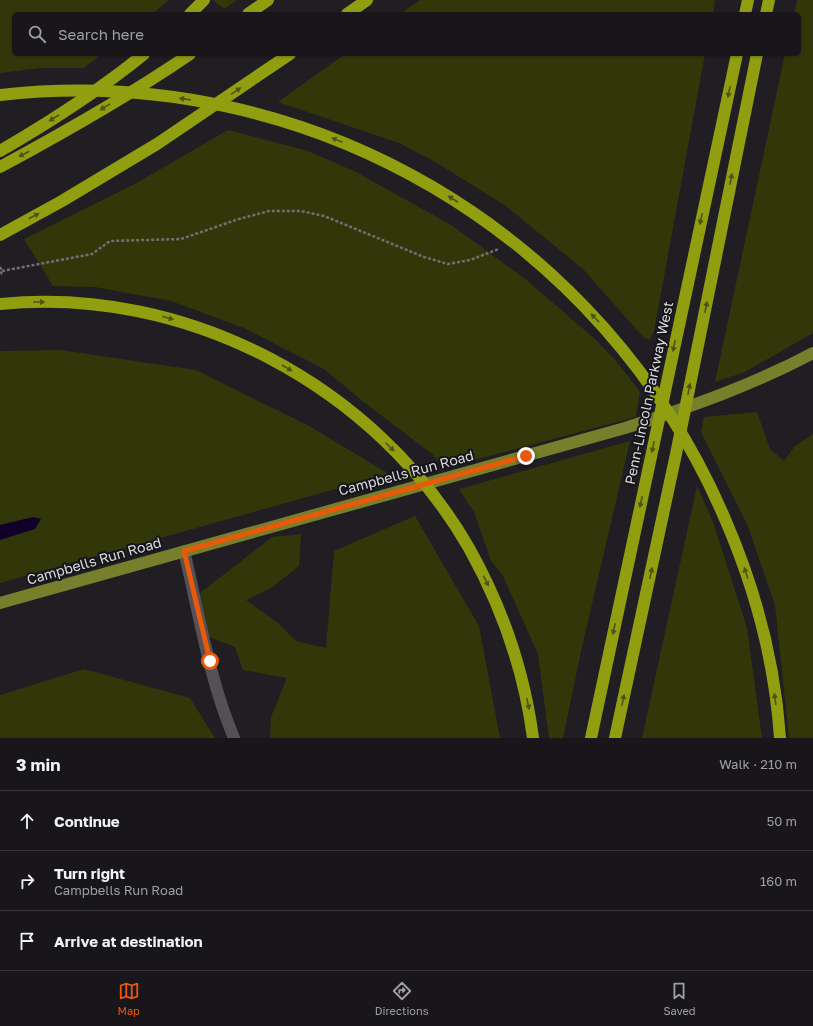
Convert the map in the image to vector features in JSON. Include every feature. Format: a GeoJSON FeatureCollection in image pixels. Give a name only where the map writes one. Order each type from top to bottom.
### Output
{"type":"FeatureCollection","features":[{"type":"Feature","properties":{"kind":"highway"},"geometry":{"type":"LineString","coordinates":[[192,12],[204,0]]}},
{"type":"Feature","properties":{"kind":"highway"},"geometry":{"type":"LineString","coordinates":[[251,12],[268,0]]}},
{"type":"Feature","properties":{"kind":"highway"},"geometry":{"type":"LineString","coordinates":[[350,12],[367,0]]}},
{"type":"Feature","properties":{"kind":"highway"},"geometry":{"type":"LineString","coordinates":[[745,12],[748,0]]}},
{"type":"Feature","properties":{"kind":"highway"},"geometry":{"type":"LineString","coordinates":[[766,12],[769,0]]}},
{"type":"Feature","properties":{"kind":"highway"},"geometry":{"type":"LineString","coordinates":[[0,151],[103,84],[143,56]]}},
{"type":"Feature","properties":{"kind":"highway"},"geometry":{"type":"LineString","coordinates":[[0,167],[48,142],[186,56]]}},
{"type":"Feature","properties":{"kind":"highway"},"geometry":{"type":"LineString","coordinates":[[0,235],[62,202],[157,144],[287,56]]}},
{"type":"Feature","properties":{"kind":"highway","name":"Penn-Lincoln Parkway West"},"geometry":{"type":"LineString","coordinates":[[591,738],[737,56]]}},
{"type":"Feature","properties":{"kind":"highway"},"geometry":{"type":"LineString","coordinates":[[615,738],[676,454],[757,56]]}},
{"type":"Feature","properties":{"kind":"highway"},"geometry":{"type":"LineString","coordinates":[[0,95],[52,91],[118,92],[186,99],[262,115],[316,132],[347,144],[415,176],[480,217],[514,242],[554,276],[621,347],[664,404],[701,466],[718,501],[742,562],[763,632],[774,687],[780,738]]}},
{"type":"Feature","properties":{"kind":"highway"},"geometry":{"type":"LineString","coordinates":[[0,304],[40,302],[99,305],[129,309],[189,324],[220,335],[278,362],[307,379],[362,420],[408,465],[430,491],[468,547],[495,600],[515,653],[523,683],[533,738]]}},
{"type":"Feature","properties":{"kind":"main road","name":"Campbells Run Road"},"geometry":{"type":"LineString","coordinates":[[0,603],[625,428],[729,392],[813,353]]}},
{"type":"Feature","properties":{"kind":"lane"},"geometry":{"type":"LineString","coordinates":[[184,551],[210,661],[225,717],[234,738]]}},
{"type":"Feature","properties":{"kind":"path"},"geometry":{"type":"LineString","coordinates":[[2,271],[92,254],[110,241],[181,239],[239,219],[269,211],[302,211],[324,216],[424,257],[448,264],[470,260],[514,242]]}},
{"type":"Feature","properties":{"kind":"path"},"geometry":{"type":"LineString","coordinates":[[0,267],[2,271],[0,276]]}},
{"type":"Feature","properties":{"kind":"green space"},"geometry":{"type":"Polygon","coordinates":[[[0,0],[169,0],[154,12],[12,12],[12,56],[99,56],[84,68],[40,68],[0,73],[0,0]]]}},
{"type":"Feature","properties":{"kind":"green space"},"geometry":{"type":"Polygon","coordinates":[[[237,0],[224,9],[214,1],[237,0]]]}},
{"type":"Feature","properties":{"kind":"green space"},"geometry":{"type":"Polygon","coordinates":[[[420,0],[715,0],[713,12],[403,12],[420,0]]]}},
{"type":"Feature","properties":{"kind":"green space"},"geometry":{"type":"Polygon","coordinates":[[[797,0],[813,0],[813,333],[745,372],[715,382],[785,56],[801,56],[801,12],[794,12],[797,0]]]}},
{"type":"Feature","properties":{"kind":"green space"},"geometry":{"type":"Polygon","coordinates":[[[342,56],[705,56],[654,331],[650,340],[644,338],[583,269],[506,206],[437,163],[399,143],[278,102],[342,56]]]}},
{"type":"Feature","properties":{"kind":"green space"},"geometry":{"type":"Polygon","coordinates":[[[228,130],[308,151],[356,172],[451,225],[524,278],[595,339],[618,363],[640,392],[636,417],[444,468],[432,454],[365,403],[324,369],[244,328],[171,301],[95,287],[53,286],[24,239],[133,185],[228,130]]]}},
{"type":"Feature","properties":{"kind":"green space"},"geometry":{"type":"Polygon","coordinates":[[[60,350],[196,370],[309,426],[389,474],[0,583],[0,351],[60,350]]]}},
{"type":"Feature","properties":{"kind":"green space"},"geometry":{"type":"Polygon","coordinates":[[[757,412],[770,449],[784,461],[795,446],[813,434],[813,738],[789,738],[775,605],[747,524],[701,432],[704,417],[757,412]]]}},
{"type":"Feature","properties":{"kind":"green space"},"geometry":{"type":"Polygon","coordinates":[[[630,441],[582,647],[563,738],[549,738],[538,654],[502,574],[491,561],[474,512],[459,489],[630,441]]]}},
{"type":"Feature","properties":{"kind":"green space"},"geometry":{"type":"Polygon","coordinates":[[[697,486],[713,522],[747,628],[762,738],[642,738],[697,486]]]}},
{"type":"Feature","properties":{"kind":"green space"},"geometry":{"type":"Polygon","coordinates":[[[415,516],[479,626],[500,738],[270,738],[271,717],[287,678],[243,670],[235,647],[209,637],[200,593],[272,537],[301,534],[299,566],[271,588],[246,600],[278,623],[296,641],[326,648],[334,551],[415,516]]]}},
{"type":"Feature","properties":{"kind":"green space"},"geometry":{"type":"Polygon","coordinates":[[[84,669],[190,698],[215,738],[0,738],[0,695],[84,669]]]}},
{"type":"Feature","properties":{"kind":"shaded area"},"geometry":{"type":"Polygon","coordinates":[[[33,517],[41,519],[35,529],[0,540],[0,525],[33,517]]]}},
{"type":"Feature","properties":{"kind":"route"},"geometry":{"type":"LineString","coordinates":[[210,661],[184,551],[526,456]]}}]}
